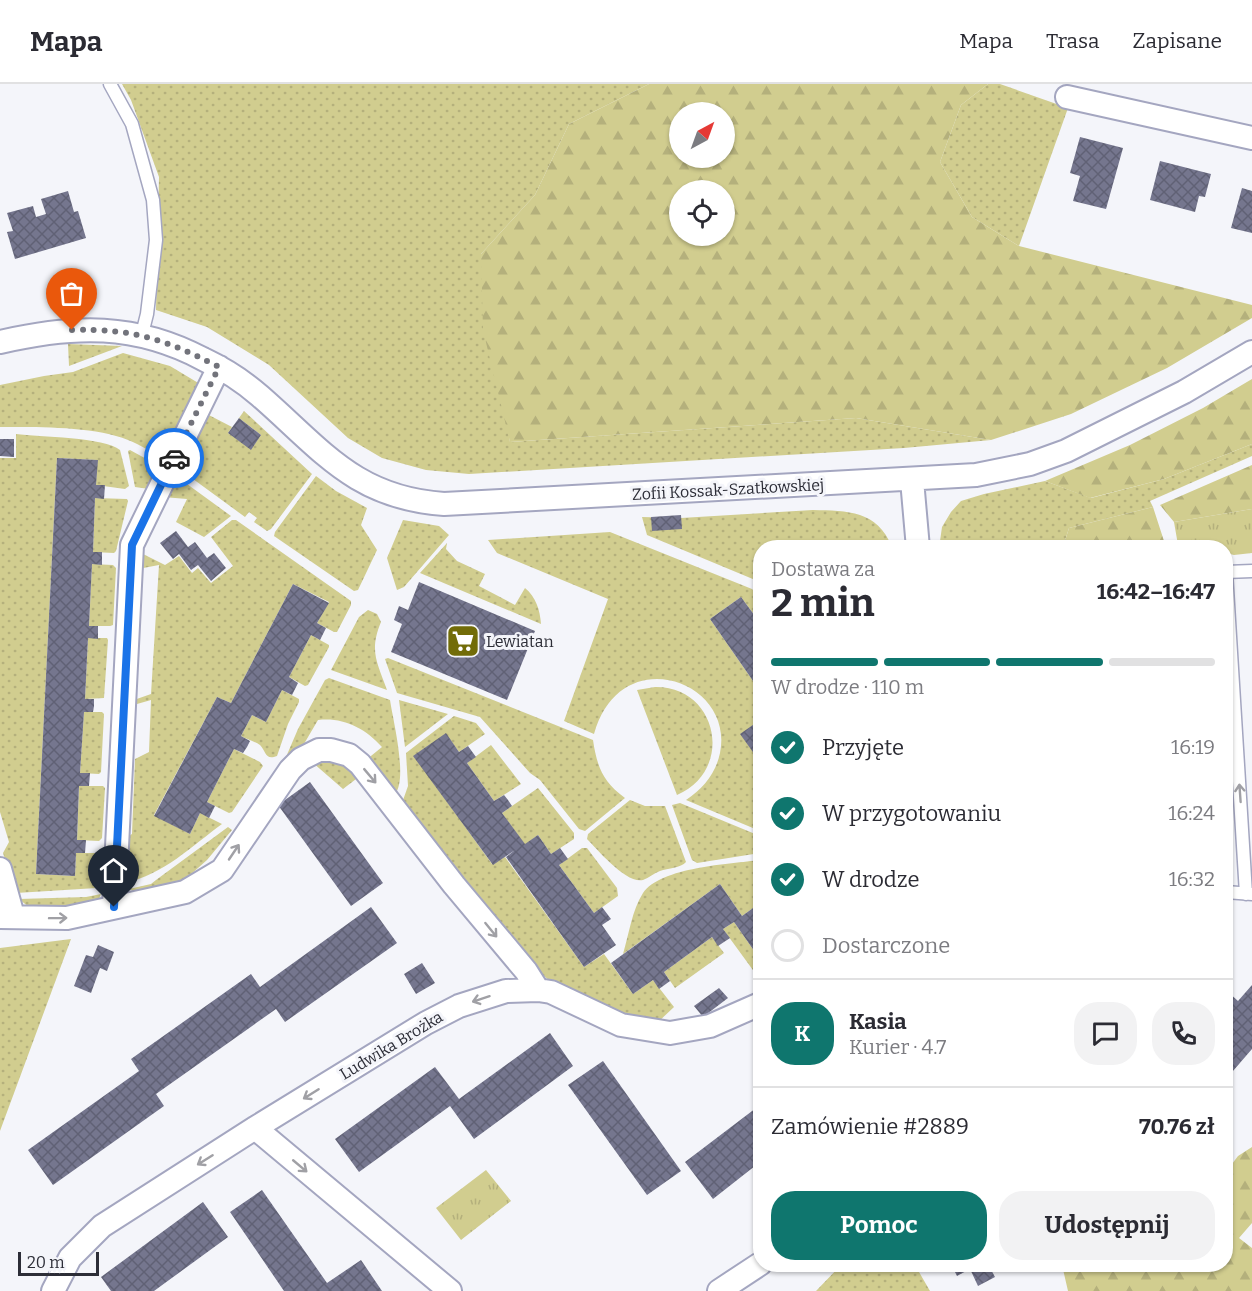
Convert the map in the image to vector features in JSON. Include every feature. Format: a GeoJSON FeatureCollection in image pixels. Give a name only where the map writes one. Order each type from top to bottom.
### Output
{"type":"FeatureCollection","features":[{"type":"Feature","properties":{"kind":"street"},"geometry":{"type":"LineString","coordinates":[[1067,97],[1252,138]]}},
{"type":"Feature","properties":{"kind":"street","name":"Zofii Kossak-Szatkowskiej"},"geometry":{"type":"LineString","coordinates":[[0,342],[40,333],[97,329],[142,334],[174,345],[219,367],[258,394],[338,467],[375,487],[424,502],[462,504],[976,475],[1030,464],[1066,451],[1184,392],[1252,352]]}},
{"type":"Feature","properties":{"kind":"street"},"geometry":{"type":"LineString","coordinates":[[114,907],[132,545],[219,367]]}},
{"type":"Feature","properties":{"kind":"street"},"geometry":{"type":"LineString","coordinates":[[912,480],[917,540]]}},
{"type":"Feature","properties":{"kind":"street"},"geometry":{"type":"LineString","coordinates":[[0,868],[6,916],[67,918],[185,892],[222,870],[290,770],[301,759],[319,750],[340,751],[360,764],[454,885],[526,971],[538,990]]}},
{"type":"Feature","properties":{"kind":"street","name":"Ludwika Brożka"},"geometry":{"type":"LineString","coordinates":[[53,1291],[70,1258],[102,1226],[255,1128],[426,1023],[459,1006],[506,991],[538,990],[551,992],[621,1025],[670,1033],[710,1026],[753,1007]]}},
{"type":"Feature","properties":{"kind":"street"},"geometry":{"type":"LineString","coordinates":[[255,1128],[450,1291]]}},
{"type":"Feature","properties":{"kind":"street"},"geometry":{"type":"LineString","coordinates":[[719,1291],[753,1269]]}},
{"type":"Feature","properties":{"kind":"lane"},"geometry":{"type":"LineString","coordinates":[[110,84],[132,124],[153,200],[156,240],[147,314],[142,334]]}},
{"type":"Feature","properties":{"kind":"lane"},"geometry":{"type":"LineString","coordinates":[[1233,572],[1252,571]]}},
{"type":"Feature","properties":{"kind":"lane"},"geometry":{"type":"LineString","coordinates":[[1233,670],[1249,894],[1233,893]]}},
{"type":"Feature","properties":{"kind":"green space"},"geometry":{"type":"Polygon","coordinates":[[[122,84],[649,84],[569,124],[535,195],[481,254],[510,442],[856,418],[991,440],[904,448],[469,474],[426,470],[382,458],[348,438],[269,365],[207,327],[156,310],[159,177],[131,100],[122,84]]]}},
{"type":"Feature","properties":{"kind":"green space"},"geometry":{"type":"Polygon","coordinates":[[[649,84],[988,84],[961,105],[940,162],[972,217],[1019,246],[1252,305],[1252,318],[1167,368],[1071,414],[991,440],[856,418],[510,442],[483,330],[481,254],[535,195],[569,124],[649,84]]]}},
{"type":"Feature","properties":{"kind":"green space"},"geometry":{"type":"Polygon","coordinates":[[[988,84],[1000,84],[1068,108],[1019,246],[972,217],[940,162],[961,105],[988,84]]]}},
{"type":"Feature","properties":{"kind":"green space"},"geometry":{"type":"Polygon","coordinates":[[[68,344],[122,346],[69,366],[68,344]]]}},
{"type":"Feature","properties":{"kind":"green space"},"geometry":{"type":"Polygon","coordinates":[[[123,353],[170,366],[200,384],[165,460],[133,442],[99,432],[65,428],[0,427],[0,385],[73,372],[123,353]]]}},
{"type":"Feature","properties":{"kind":"green space"},"geometry":{"type":"Polygon","coordinates":[[[1252,379],[1252,444],[1164,479],[1090,498],[1045,481],[1130,445],[1203,408],[1252,379]]]}},
{"type":"Feature","properties":{"kind":"green space"},"geometry":{"type":"Polygon","coordinates":[[[244,411],[312,474],[271,529],[267,531],[254,522],[257,518],[249,512],[245,517],[178,468],[203,412],[232,427],[228,433],[251,449],[261,435],[239,418],[244,411]]]}},
{"type":"Feature","properties":{"kind":"green space"},"geometry":{"type":"Polygon","coordinates":[[[16,434],[87,440],[112,446],[120,450],[129,486],[125,489],[96,485],[97,460],[57,458],[36,874],[75,876],[76,853],[98,853],[102,857],[97,888],[16,893],[3,853],[9,842],[0,812],[0,458],[16,458],[16,434]]]}},
{"type":"Feature","properties":{"kind":"green space"},"geometry":{"type":"Polygon","coordinates":[[[1252,444],[1252,456],[1150,501],[1153,507],[1069,528],[1065,540],[940,540],[942,527],[961,501],[984,494],[1045,481],[1091,498],[1164,479],[1252,444]]]}},
{"type":"Feature","properties":{"kind":"green space"},"geometry":{"type":"Polygon","coordinates":[[[128,451],[161,467],[149,489],[135,487],[128,451]]]}},
{"type":"Feature","properties":{"kind":"green space"},"geometry":{"type":"Polygon","coordinates":[[[1252,465],[1252,509],[1174,522],[1160,505],[1252,465]]]}},
{"type":"Feature","properties":{"kind":"green space"},"geometry":{"type":"Polygon","coordinates":[[[176,476],[231,516],[204,537],[176,522],[187,499],[163,497],[176,476]]]}},
{"type":"Feature","properties":{"kind":"green space"},"geometry":{"type":"Polygon","coordinates":[[[316,476],[336,491],[367,508],[361,525],[377,550],[358,590],[354,591],[274,536],[316,476]]]}},
{"type":"Feature","properties":{"kind":"green space"},"geometry":{"type":"Polygon","coordinates":[[[95,498],[127,499],[128,501],[114,553],[93,552],[95,498]]]}},
{"type":"Feature","properties":{"kind":"green space"},"geometry":{"type":"Polygon","coordinates":[[[1153,507],[1164,540],[1065,540],[1069,528],[1153,507]]]}},
{"type":"Feature","properties":{"kind":"green space"},"geometry":{"type":"Polygon","coordinates":[[[1252,509],[1252,553],[1233,555],[1233,540],[1177,540],[1174,522],[1252,509]]]}},
{"type":"Feature","properties":{"kind":"green space"},"geometry":{"type":"Polygon","coordinates":[[[813,510],[849,512],[870,519],[888,540],[753,540],[753,579],[647,535],[642,517],[681,518],[813,510]]]}},
{"type":"Feature","properties":{"kind":"green space"},"geometry":{"type":"Polygon","coordinates":[[[232,520],[236,520],[351,601],[351,605],[337,632],[334,632],[317,623],[329,602],[293,584],[231,703],[217,697],[154,815],[190,834],[200,813],[222,824],[165,867],[139,879],[126,882],[125,838],[132,834],[135,759],[149,752],[151,700],[130,706],[131,701],[151,694],[159,565],[138,569],[139,552],[165,565],[179,556],[192,573],[198,568],[211,583],[233,566],[211,537],[232,520]]]}},
{"type":"Feature","properties":{"kind":"green space"},"geometry":{"type":"Polygon","coordinates":[[[403,520],[439,526],[449,535],[404,587],[397,590],[387,558],[403,520]]]}},
{"type":"Feature","properties":{"kind":"green space"},"geometry":{"type":"Polygon","coordinates":[[[610,532],[753,590],[753,613],[741,597],[710,619],[753,681],[753,725],[741,734],[753,752],[753,828],[686,800],[708,780],[720,753],[720,727],[710,706],[694,690],[672,681],[649,679],[627,687],[607,705],[594,734],[564,721],[608,599],[497,553],[488,540],[610,532]]]}},
{"type":"Feature","properties":{"kind":"green space"},"geometry":{"type":"Polygon","coordinates":[[[447,543],[446,549],[457,561],[485,574],[479,586],[515,605],[525,588],[537,604],[541,624],[420,573],[447,543]]]}},
{"type":"Feature","properties":{"kind":"green space"},"geometry":{"type":"Polygon","coordinates":[[[92,564],[113,565],[116,568],[113,625],[110,626],[89,626],[92,564]]]}},
{"type":"Feature","properties":{"kind":"green space"},"geometry":{"type":"Polygon","coordinates":[[[368,610],[377,614],[381,622],[375,649],[387,690],[331,670],[359,617],[368,610]]]}},
{"type":"Feature","properties":{"kind":"green space"},"geometry":{"type":"Polygon","coordinates":[[[311,635],[329,647],[308,685],[305,686],[289,677],[311,635]]]}},
{"type":"Feature","properties":{"kind":"green space"},"geometry":{"type":"Polygon","coordinates":[[[88,638],[107,638],[108,640],[104,698],[85,699],[88,638]]]}},
{"type":"Feature","properties":{"kind":"green space"},"geometry":{"type":"Polygon","coordinates":[[[388,658],[593,740],[602,773],[611,786],[625,798],[585,831],[579,829],[540,780],[530,773],[480,717],[397,693],[385,659],[388,658]]]}},
{"type":"Feature","properties":{"kind":"green space"},"geometry":{"type":"Polygon","coordinates":[[[329,678],[390,700],[400,763],[399,786],[395,794],[366,760],[382,747],[361,729],[345,722],[318,720],[301,749],[292,759],[286,757],[298,729],[325,680],[329,678]]]}},
{"type":"Feature","properties":{"kind":"green space"},"geometry":{"type":"Polygon","coordinates":[[[655,687],[676,690],[693,700],[705,714],[711,731],[712,750],[707,767],[695,783],[677,795],[637,690],[655,687]]]}},
{"type":"Feature","properties":{"kind":"green space"},"geometry":{"type":"Polygon","coordinates":[[[282,690],[299,699],[299,702],[288,724],[277,756],[270,757],[260,745],[241,736],[252,715],[266,722],[282,690]]]}},
{"type":"Feature","properties":{"kind":"green space"},"geometry":{"type":"Polygon","coordinates":[[[399,700],[448,714],[405,747],[399,700]]]}},
{"type":"Feature","properties":{"kind":"green space"},"geometry":{"type":"Polygon","coordinates":[[[84,712],[104,714],[101,772],[99,774],[80,773],[84,712]]]}},
{"type":"Feature","properties":{"kind":"green space"},"geometry":{"type":"Polygon","coordinates":[[[454,716],[476,723],[485,734],[459,752],[446,734],[414,756],[492,864],[505,857],[584,967],[604,954],[633,994],[653,980],[674,1007],[656,1024],[642,1023],[557,987],[544,976],[486,913],[402,803],[408,786],[406,753],[454,716]]]}},
{"type":"Feature","properties":{"kind":"green space"},"geometry":{"type":"Polygon","coordinates":[[[491,745],[521,784],[494,801],[467,763],[491,745]]]}},
{"type":"Feature","properties":{"kind":"green space"},"geometry":{"type":"Polygon","coordinates":[[[234,749],[260,762],[263,766],[232,812],[229,813],[207,802],[234,749]]]}},
{"type":"Feature","properties":{"kind":"green space"},"geometry":{"type":"Polygon","coordinates":[[[317,758],[339,760],[360,776],[343,789],[312,762],[317,758]]]}},
{"type":"Feature","properties":{"kind":"green space"},"geometry":{"type":"Polygon","coordinates":[[[79,786],[103,786],[105,788],[102,838],[99,841],[77,840],[79,786]]]}},
{"type":"Feature","properties":{"kind":"green space"},"geometry":{"type":"Polygon","coordinates":[[[538,788],[574,833],[574,839],[551,854],[538,835],[525,845],[502,813],[538,788]]]}},
{"type":"Feature","properties":{"kind":"green space"},"geometry":{"type":"Polygon","coordinates":[[[630,800],[645,806],[665,806],[686,862],[684,864],[660,871],[643,880],[636,880],[621,872],[587,839],[588,834],[630,800]]]}},
{"type":"Feature","properties":{"kind":"green space"},"geometry":{"type":"Polygon","coordinates":[[[680,803],[753,833],[753,854],[697,863],[692,860],[672,805],[680,803]]]}},
{"type":"Feature","properties":{"kind":"green space"},"geometry":{"type":"Polygon","coordinates":[[[228,827],[232,830],[207,860],[189,876],[170,887],[138,893],[129,889],[151,884],[228,827]]]}},
{"type":"Feature","properties":{"kind":"green space"},"geometry":{"type":"Polygon","coordinates":[[[582,848],[587,848],[617,888],[618,896],[594,913],[559,865],[582,848]]]}},
{"type":"Feature","properties":{"kind":"green space"},"geometry":{"type":"Polygon","coordinates":[[[753,861],[753,908],[742,916],[720,884],[623,954],[636,907],[643,893],[652,884],[680,872],[753,861]]]}},
{"type":"Feature","properties":{"kind":"green space"},"geometry":{"type":"Polygon","coordinates":[[[101,894],[98,901],[81,908],[30,908],[19,899],[86,897],[101,894]]]}},
{"type":"Feature","properties":{"kind":"green space"},"geometry":{"type":"Polygon","coordinates":[[[734,922],[753,949],[753,970],[723,929],[734,922]]]}},
{"type":"Feature","properties":{"kind":"green space"},"geometry":{"type":"Polygon","coordinates":[[[712,937],[724,953],[675,988],[664,972],[712,937]]]}},
{"type":"Feature","properties":{"kind":"green space"},"geometry":{"type":"Polygon","coordinates":[[[71,939],[0,1131],[0,948],[71,939]]]}},
{"type":"Feature","properties":{"kind":"green space"},"geometry":{"type":"Polygon","coordinates":[[[1252,1147],[1252,1223],[1239,1238],[1252,1248],[1252,1291],[1068,1291],[1064,1272],[1233,1272],[1233,1163],[1238,1156],[1252,1147]]]}},
{"type":"Feature","properties":{"kind":"green space"},"geometry":{"type":"Polygon","coordinates":[[[486,1170],[511,1201],[461,1240],[436,1208],[486,1170]]]}},
{"type":"Feature","properties":{"kind":"green space"},"geometry":{"type":"Polygon","coordinates":[[[834,1272],[919,1272],[930,1291],[816,1291],[834,1272]]]}},
{"type":"Feature","properties":{"kind":"building"},"geometry":{"type":"Polygon","coordinates":[[[1080,137],[1123,148],[1106,209],[1073,201],[1080,176],[1070,173],[1080,137]]]}},
{"type":"Feature","properties":{"kind":"building"},"geometry":{"type":"Polygon","coordinates":[[[1160,161],[1211,174],[1205,197],[1199,196],[1195,212],[1150,200],[1160,161]]]}},
{"type":"Feature","properties":{"kind":"building"},"geometry":{"type":"Polygon","coordinates":[[[1242,188],[1252,191],[1252,233],[1231,228],[1242,188]]]}},
{"type":"Feature","properties":{"kind":"building"},"geometry":{"type":"Polygon","coordinates":[[[68,191],[74,212],[78,211],[86,238],[15,259],[7,232],[13,231],[7,213],[33,206],[36,217],[46,214],[41,199],[68,191]]]}},
{"type":"Feature","properties":{"kind":"building"},"geometry":{"type":"Polygon","coordinates":[[[239,418],[261,435],[251,450],[228,433],[239,418]]]}},
{"type":"Feature","properties":{"kind":"building"},"geometry":{"type":"Polygon","coordinates":[[[0,439],[14,439],[14,457],[0,456],[0,439]]]}},
{"type":"Feature","properties":{"kind":"building"},"geometry":{"type":"Polygon","coordinates":[[[57,458],[98,460],[96,485],[105,485],[104,499],[95,498],[93,552],[102,552],[102,565],[92,564],[89,626],[98,626],[98,639],[88,638],[85,699],[94,699],[94,706],[93,712],[84,712],[80,773],[90,773],[89,786],[79,786],[77,840],[86,840],[85,853],[76,853],[75,876],[36,874],[57,458]]]}},
{"type":"Feature","properties":{"kind":"building"},"geometry":{"type":"Polygon","coordinates":[[[681,515],[682,529],[652,531],[651,517],[681,515]]]}},
{"type":"Feature","properties":{"kind":"building"},"geometry":{"type":"Polygon","coordinates":[[[176,531],[188,547],[195,542],[207,558],[214,553],[226,568],[211,581],[198,565],[191,570],[179,554],[173,559],[160,543],[176,531]]]}},
{"type":"Feature","properties":{"kind":"building","name":"Lewiatan"},"geometry":{"type":"Polygon","coordinates":[[[419,582],[535,631],[507,700],[391,652],[402,624],[394,620],[399,606],[408,610],[419,582]]]}},
{"type":"Feature","properties":{"kind":"building"},"geometry":{"type":"Polygon","coordinates":[[[293,584],[329,603],[317,623],[326,628],[320,640],[311,635],[289,677],[298,683],[292,695],[282,690],[266,722],[252,715],[241,736],[250,741],[243,753],[234,749],[207,802],[215,806],[209,818],[200,813],[190,834],[154,816],[217,697],[231,703],[293,584]]]}},
{"type":"Feature","properties":{"kind":"building"},"geometry":{"type":"Polygon","coordinates":[[[741,597],[753,613],[753,681],[710,619],[741,597]]]}},
{"type":"Feature","properties":{"kind":"building"},"geometry":{"type":"Polygon","coordinates":[[[753,725],[753,752],[740,734],[753,725]]]}},
{"type":"Feature","properties":{"kind":"building"},"geometry":{"type":"Polygon","coordinates":[[[446,733],[459,752],[468,746],[476,757],[467,763],[494,801],[504,795],[508,800],[512,806],[502,813],[525,844],[538,835],[551,854],[560,848],[568,859],[559,865],[594,913],[602,907],[611,919],[602,925],[616,945],[584,967],[506,857],[515,850],[493,865],[413,756],[446,733]]]}},
{"type":"Feature","properties":{"kind":"building"},"geometry":{"type":"Polygon","coordinates":[[[310,782],[383,883],[351,906],[278,805],[310,782]]]}},
{"type":"Feature","properties":{"kind":"building"},"geometry":{"type":"Polygon","coordinates":[[[720,884],[742,916],[753,908],[753,949],[734,922],[723,929],[730,938],[718,946],[712,937],[664,972],[670,981],[659,989],[653,980],[633,994],[611,963],[720,884]]]}},
{"type":"Feature","properties":{"kind":"building"},"geometry":{"type":"Polygon","coordinates":[[[371,907],[397,943],[285,1022],[276,1009],[156,1094],[164,1106],[53,1185],[28,1150],[139,1071],[131,1059],[251,974],[260,987],[371,907]]]}},
{"type":"Feature","properties":{"kind":"building"},"geometry":{"type":"Polygon","coordinates":[[[98,945],[114,952],[107,971],[100,968],[91,993],[74,986],[86,955],[93,957],[98,945]]]}},
{"type":"Feature","properties":{"kind":"building"},"geometry":{"type":"Polygon","coordinates":[[[422,963],[435,983],[416,994],[404,974],[422,963]]]}},
{"type":"Feature","properties":{"kind":"building"},"geometry":{"type":"Polygon","coordinates":[[[1252,985],[1252,1049],[1233,1071],[1233,996],[1238,1001],[1252,985]]]}},
{"type":"Feature","properties":{"kind":"building"},"geometry":{"type":"Polygon","coordinates":[[[719,988],[728,998],[703,1017],[694,1006],[719,988]]]}},
{"type":"Feature","properties":{"kind":"building"},"geometry":{"type":"Polygon","coordinates":[[[550,1033],[573,1066],[474,1139],[450,1106],[359,1172],[335,1139],[435,1067],[459,1099],[550,1033]]]}},
{"type":"Feature","properties":{"kind":"building"},"geometry":{"type":"Polygon","coordinates":[[[603,1061],[681,1171],[647,1195],[568,1085],[603,1061]]]}},
{"type":"Feature","properties":{"kind":"building"},"geometry":{"type":"Polygon","coordinates":[[[753,1110],[753,1168],[713,1199],[685,1162],[753,1110]]]}},
{"type":"Feature","properties":{"kind":"building"},"geometry":{"type":"Polygon","coordinates":[[[262,1190],[327,1283],[361,1260],[382,1291],[284,1291],[230,1212],[262,1190]]]}},
{"type":"Feature","properties":{"kind":"building"},"geometry":{"type":"Polygon","coordinates":[[[203,1202],[228,1237],[154,1291],[111,1291],[101,1277],[203,1202]]]}},
{"type":"Feature","properties":{"kind":"building"},"geometry":{"type":"Polygon","coordinates":[[[971,1272],[992,1272],[995,1277],[978,1286],[971,1272]]]}},
{"type":"Feature","properties":{"kind":"way so far"},"geometry":{"type":"LineString","coordinates":[[72,330],[97,329],[142,334],[193,353],[219,367],[174,458]]}},
{"type":"Feature","properties":{"kind":"place","name":"Lewiatan"},"geometry":{"type":"Point","coordinates":[463,641]}},
{"type":"Feature","properties":{"kind":"route"},"geometry":{"type":"LineString","coordinates":[[114,907],[132,545],[174,458]]}}]}
